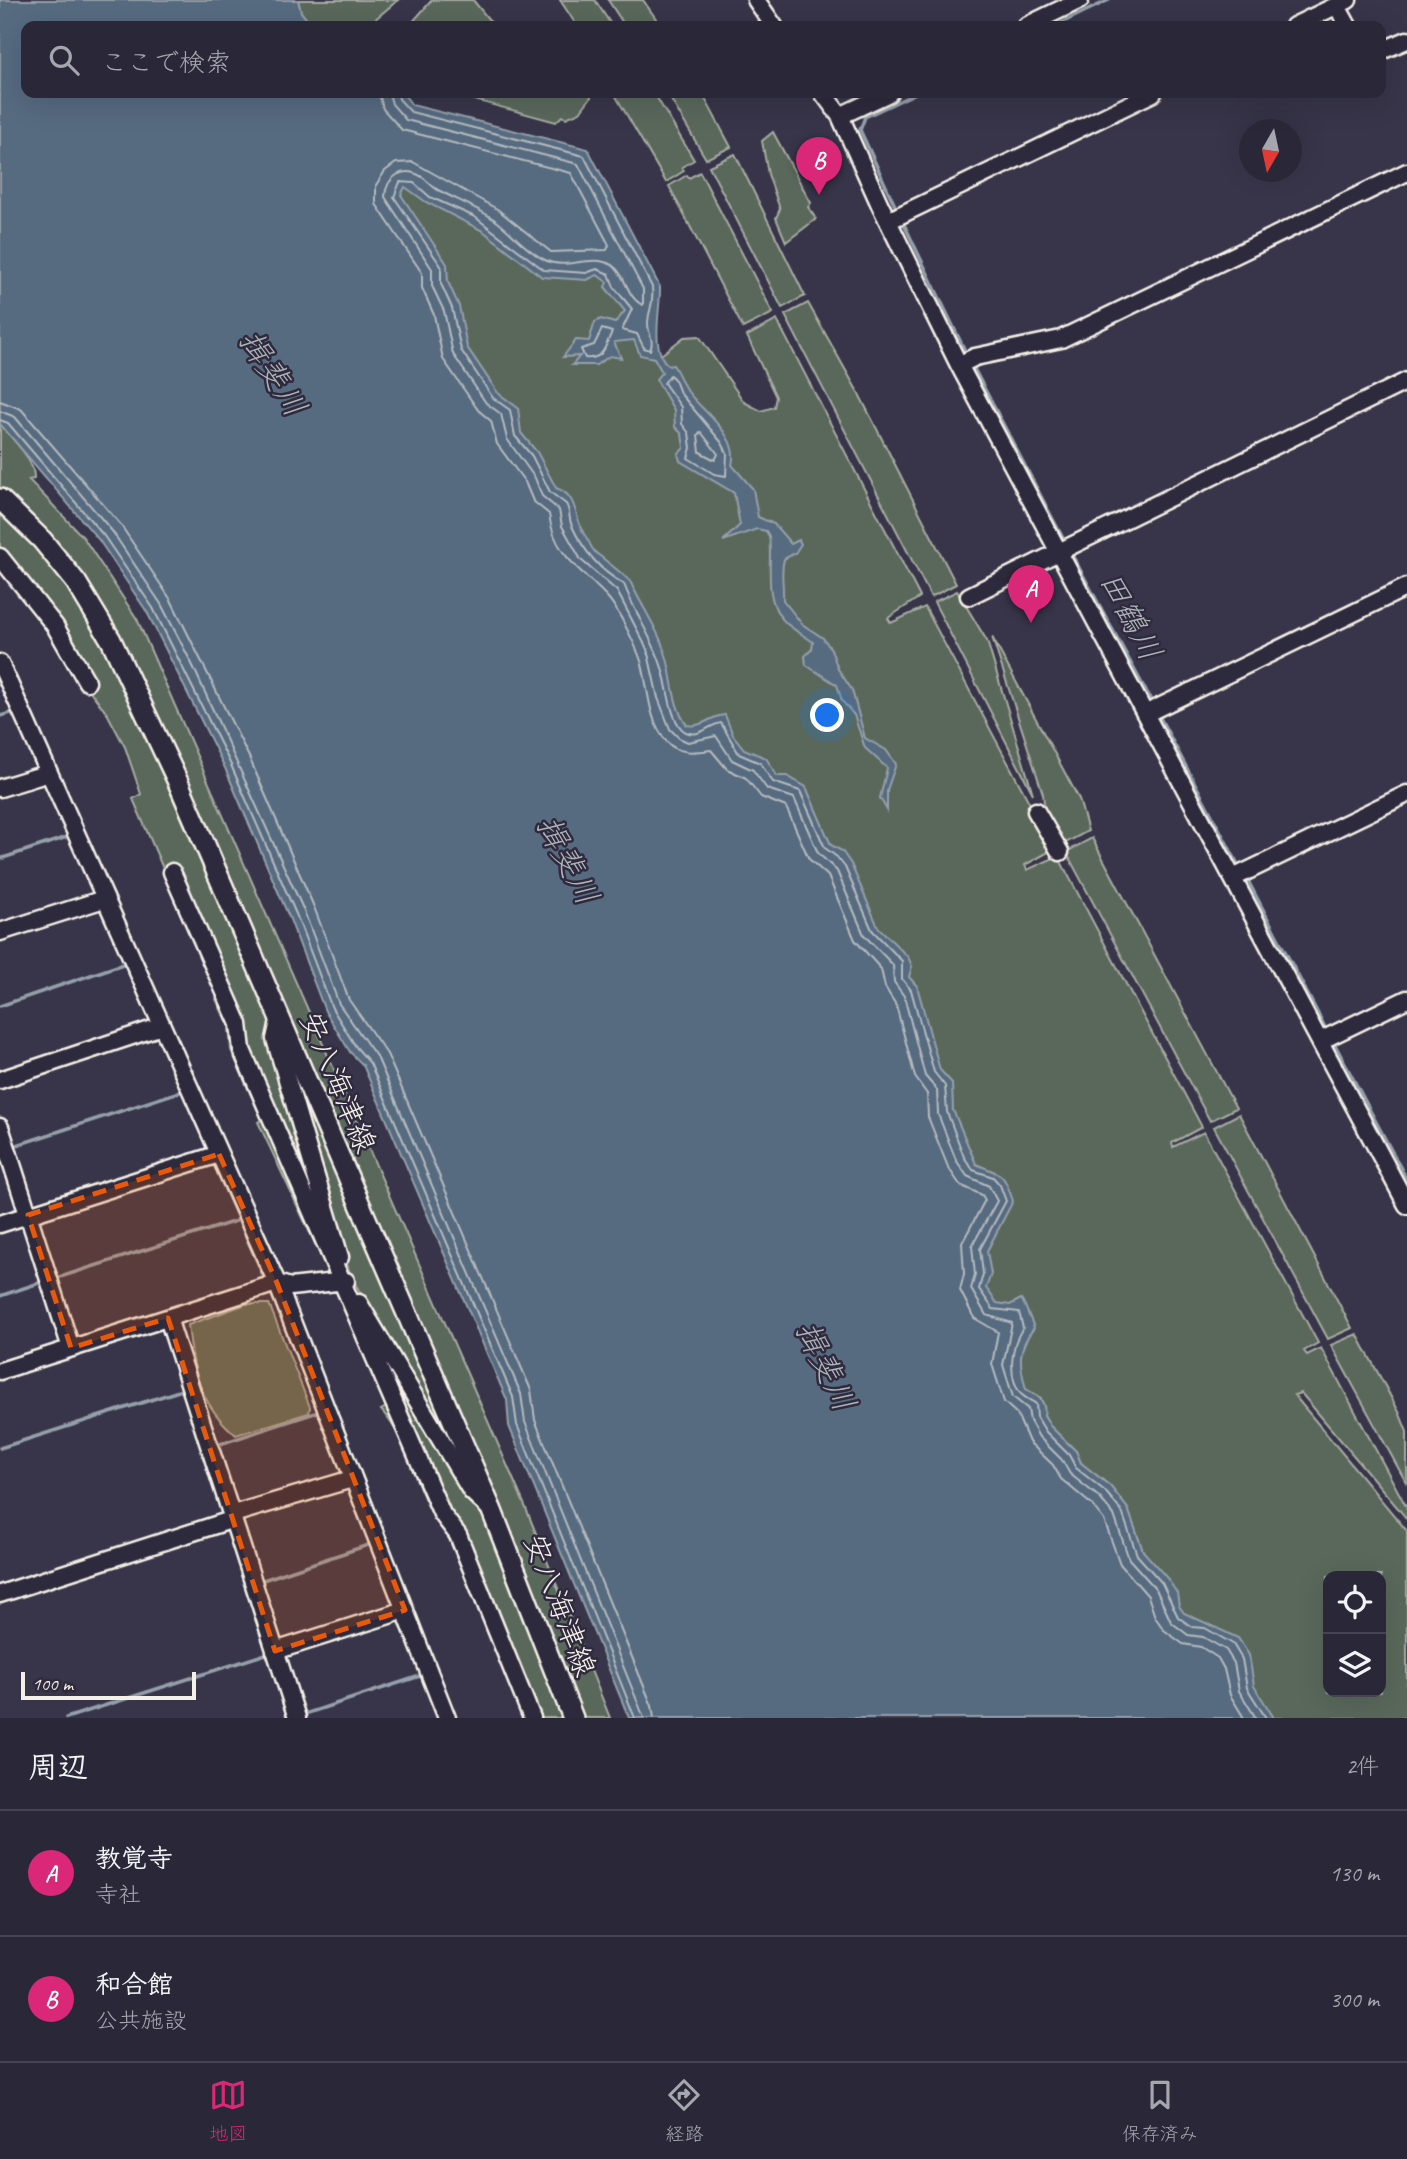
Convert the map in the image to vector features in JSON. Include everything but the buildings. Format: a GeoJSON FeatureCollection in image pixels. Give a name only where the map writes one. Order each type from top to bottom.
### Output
{"type":"FeatureCollection","features":[{"type":"Feature","properties":{"kind":"main road","name":"安八海津線"},"geometry":{"type":"LineString","coordinates":[[0,499],[42,540],[76,582],[111,640],[177,782],[492,1511],[573,1718]]}},
{"type":"Feature","properties":{"kind":"street"},"geometry":{"type":"LineString","coordinates":[[756,0],[771,21]]}},
{"type":"Feature","properties":{"kind":"street"},"geometry":{"type":"LineString","coordinates":[[1036,21],[1080,0]]}},
{"type":"Feature","properties":{"kind":"street"},"geometry":{"type":"LineString","coordinates":[[1305,21],[1343,3],[1347,21]]}},
{"type":"Feature","properties":{"kind":"street"},"geometry":{"type":"LineString","coordinates":[[1386,49],[1407,40]]}},
{"type":"Feature","properties":{"kind":"street"},"geometry":{"type":"LineString","coordinates":[[826,98],[840,117],[895,218],[966,362],[1326,1038],[1407,1205]]}},
{"type":"Feature","properties":{"kind":"street"},"geometry":{"type":"LineString","coordinates":[[840,117],[879,98]]}},
{"type":"Feature","properties":{"kind":"street"},"geometry":{"type":"LineString","coordinates":[[895,218],[1143,98]]}},
{"type":"Feature","properties":{"kind":"street"},"geometry":{"type":"LineString","coordinates":[[966,362],[1061,338],[1407,172]]}},
{"type":"Feature","properties":{"kind":"street"},"geometry":{"type":"LineString","coordinates":[[969,596],[1065,546],[1407,381]]}},
{"type":"Feature","properties":{"kind":"street"},"geometry":{"type":"LineString","coordinates":[[0,557],[55,626],[87,682]]}},
{"type":"Feature","properties":{"kind":"street"},"geometry":{"type":"LineString","coordinates":[[1151,711],[1407,587]]}},
{"type":"Feature","properties":{"kind":"street"},"geometry":{"type":"LineString","coordinates":[[0,663],[277,1283],[447,1718]]}},
{"type":"Feature","properties":{"kind":"street"},"geometry":{"type":"LineString","coordinates":[[0,788],[49,773]]}},
{"type":"Feature","properties":{"kind":"street"},"geometry":{"type":"LineString","coordinates":[[1240,875],[1407,794]]}},
{"type":"Feature","properties":{"kind":"street"},"geometry":{"type":"LineString","coordinates":[[1037,811],[1060,852]]}},
{"type":"Feature","properties":{"kind":"street"},"geometry":{"type":"LineString","coordinates":[[172,872],[239,1024],[242,1050],[344,1281],[442,1514],[458,1535],[532,1718]]}},
{"type":"Feature","properties":{"kind":"street"},"geometry":{"type":"LineString","coordinates":[[0,932],[104,898]]}},
{"type":"Feature","properties":{"kind":"street"},"geometry":{"type":"LineString","coordinates":[[1326,1038],[1407,999]]}},
{"type":"Feature","properties":{"kind":"street"},"geometry":{"type":"LineString","coordinates":[[279,1021],[275,1040],[344,1281],[471,1492],[492,1511]]}},
{"type":"Feature","properties":{"kind":"street"},"geometry":{"type":"LineString","coordinates":[[0,1080],[162,1026]]}},
{"type":"Feature","properties":{"kind":"street"},"geometry":{"type":"LineString","coordinates":[[0,1127],[71,1348]]}},
{"type":"Feature","properties":{"kind":"street"},"geometry":{"type":"LineString","coordinates":[[0,1224],[219,1154]]}},
{"type":"Feature","properties":{"kind":"street"},"geometry":{"type":"LineString","coordinates":[[0,1371],[277,1283],[290,1287],[344,1281]]}},
{"type":"Feature","properties":{"kind":"street"},"geometry":{"type":"LineString","coordinates":[[168,1318],[297,1718]]}},
{"type":"Feature","properties":{"kind":"street"},"geometry":{"type":"LineString","coordinates":[[0,1594],[352,1479]]}},
{"type":"Feature","properties":{"kind":"street"},"geometry":{"type":"LineString","coordinates":[[275,1651],[405,1610]]}},
{"type":"Feature","properties":{"kind":"highlighted area"},"geometry":{"type":"Polygon","coordinates":[[[219,1154],[277,1283],[405,1610],[275,1651],[168,1318],[71,1348],[28,1215],[219,1154]]]}},
{"type":"Feature","properties":{"kind":"green space"},"geometry":{"type":"Polygon","coordinates":[[[298,0],[398,0],[373,21],[308,21],[301,12],[298,0]]]}},
{"type":"Feature","properties":{"kind":"green space"},"geometry":{"type":"Polygon","coordinates":[[[432,0],[473,0],[490,21],[413,21],[432,0]]]}},
{"type":"Feature","properties":{"kind":"green space"},"geometry":{"type":"Polygon","coordinates":[[[560,0],[595,0],[609,21],[574,21],[560,0]]]}},
{"type":"Feature","properties":{"kind":"green space"},"geometry":{"type":"Polygon","coordinates":[[[608,0],[643,0],[658,21],[622,21],[608,0]]]}},
{"type":"Feature","properties":{"kind":"green space"},"geometry":{"type":"Polygon","coordinates":[[[467,98],[590,98],[580,112],[566,118],[562,116],[556,122],[467,98]]]}},
{"type":"Feature","properties":{"kind":"green space"},"geometry":{"type":"Polygon","coordinates":[[[617,98],[657,98],[694,160],[682,167],[684,171],[666,182],[617,98]]]}},
{"type":"Feature","properties":{"kind":"green space"},"geometry":{"type":"Polygon","coordinates":[[[670,98],[705,98],[731,147],[706,159],[670,98]]]}},
{"type":"Feature","properties":{"kind":"green space"},"geometry":{"type":"Polygon","coordinates":[[[773,132],[811,203],[808,207],[816,219],[786,242],[776,218],[780,209],[768,174],[762,141],[773,132]]]}},
{"type":"Feature","properties":{"kind":"green space"},"geometry":{"type":"Polygon","coordinates":[[[397,140],[599,270],[624,302],[626,316],[661,355],[684,337],[699,336],[744,402],[761,411],[774,407],[776,397],[747,336],[777,320],[920,597],[888,618],[891,623],[925,607],[1054,849],[1025,865],[1027,870],[1058,856],[1202,1127],[1172,1143],[1173,1147],[1204,1132],[1318,1343],[1304,1351],[1307,1355],[1321,1348],[1407,1508],[1407,1519],[1301,1393],[1294,1395],[1407,1531],[1407,1718],[1245,1718],[1143,1551],[1128,1509],[1110,1486],[1081,1463],[1076,1451],[1051,1427],[1044,1415],[1041,1398],[1026,1389],[685,740],[486,399],[401,195],[397,140]]]}},
{"type":"Feature","properties":{"kind":"green space"},"geometry":{"type":"Polygon","coordinates":[[[735,154],[805,296],[782,308],[709,166],[735,154]]]}},
{"type":"Feature","properties":{"kind":"green space"},"geometry":{"type":"Polygon","coordinates":[[[700,172],[773,313],[743,328],[669,186],[687,175],[689,178],[700,172]]]}},
{"type":"Feature","properties":{"kind":"green space"},"geometry":{"type":"Polygon","coordinates":[[[808,303],[859,394],[956,584],[931,597],[785,315],[808,303]]]}},
{"type":"Feature","properties":{"kind":"green space"},"geometry":{"type":"Polygon","coordinates":[[[0,424],[31,464],[34,479],[29,480],[83,537],[137,619],[525,1506],[610,1718],[581,1718],[177,764],[23,510],[0,488],[0,424]]]}},
{"type":"Feature","properties":{"kind":"green space"},"geometry":{"type":"Polygon","coordinates":[[[0,507],[69,586],[109,652],[269,1018],[268,1035],[336,1254],[175,870],[334,1273],[331,1278],[258,1122],[262,1120],[231,1050],[229,1027],[216,999],[218,996],[133,799],[141,794],[125,747],[108,715],[84,683],[0,551],[0,507]]]}},
{"type":"Feature","properties":{"kind":"green space"},"geometry":{"type":"Polygon","coordinates":[[[957,591],[987,641],[1033,794],[934,602],[957,591]]]}},
{"type":"Feature","properties":{"kind":"green space"},"geometry":{"type":"Polygon","coordinates":[[[992,637],[1079,799],[1088,831],[1062,845],[1045,812],[1043,794],[992,637]]]}},
{"type":"Feature","properties":{"kind":"green space"},"geometry":{"type":"Polygon","coordinates":[[[1092,838],[1236,1108],[1210,1121],[1066,852],[1092,838]]]}},
{"type":"Feature","properties":{"kind":"green space"},"geometry":{"type":"Polygon","coordinates":[[[280,1039],[472,1481],[351,1277],[278,1043],[280,1039]]]}},
{"type":"Feature","properties":{"kind":"green space"},"geometry":{"type":"Polygon","coordinates":[[[1239,1114],[1352,1328],[1328,1339],[1214,1127],[1239,1114]]]}},
{"type":"Feature","properties":{"kind":"green space"},"geometry":{"type":"Polygon","coordinates":[[[355,1299],[484,1512],[566,1718],[536,1718],[355,1299]]]}},
{"type":"Feature","properties":{"kind":"green space"},"geometry":{"type":"Polygon","coordinates":[[[246,1304],[269,1304],[310,1407],[309,1413],[236,1435],[214,1411],[200,1386],[192,1357],[188,1325],[246,1304]]]}},
{"type":"Feature","properties":{"kind":"green space"},"geometry":{"type":"Polygon","coordinates":[[[1357,1334],[1407,1432],[1407,1484],[1331,1345],[1357,1334]]]}},
{"type":"Feature","properties":{"kind":"green space"},"geometry":{"type":"Polygon","coordinates":[[[390,1405],[458,1543],[524,1718],[447,1534],[427,1505],[400,1439],[381,1410],[390,1405]]]}},
{"type":"Feature","properties":{"kind":"water","name":"揖斐川"},"geometry":{"type":"Polygon","coordinates":[[[0,0],[298,0],[301,12],[308,21],[21,21],[21,98],[407,98],[412,105],[588,149],[660,287],[657,329],[659,350],[663,359],[669,366],[673,365],[686,389],[725,433],[733,454],[732,465],[753,489],[758,517],[774,524],[791,544],[799,540],[801,544],[795,553],[784,559],[783,600],[802,624],[823,638],[831,649],[838,669],[852,690],[865,738],[886,750],[896,764],[887,790],[887,810],[880,798],[887,768],[865,748],[854,715],[842,701],[837,685],[806,665],[805,656],[812,649],[813,642],[791,628],[773,603],[769,536],[766,531],[757,529],[723,541],[740,525],[734,493],[680,461],[678,454],[684,448],[682,434],[675,427],[674,410],[656,379],[662,372],[654,358],[640,355],[634,340],[614,342],[621,358],[610,356],[596,365],[572,365],[580,356],[563,357],[576,340],[589,341],[595,322],[601,319],[615,323],[625,311],[605,287],[607,282],[597,275],[587,280],[542,277],[483,231],[426,202],[405,187],[401,195],[447,264],[448,282],[459,306],[467,347],[498,393],[518,408],[521,433],[537,452],[556,488],[572,501],[581,527],[594,550],[631,583],[663,646],[678,709],[687,725],[697,725],[725,715],[733,735],[744,749],[766,758],[777,776],[787,776],[806,787],[831,845],[842,851],[851,864],[878,927],[908,957],[912,966],[909,977],[917,986],[940,1070],[952,1083],[953,1110],[976,1164],[1004,1179],[1013,1201],[987,1251],[991,1274],[986,1288],[997,1303],[1010,1305],[1021,1299],[1032,1322],[1034,1328],[1028,1336],[1021,1357],[1026,1389],[1043,1402],[1044,1415],[1051,1427],[1076,1451],[1081,1463],[1110,1486],[1128,1509],[1143,1551],[1177,1593],[1179,1606],[1184,1613],[1238,1638],[1249,1655],[1254,1686],[1274,1718],[629,1718],[509,1426],[507,1400],[363,1065],[350,1052],[325,1011],[289,917],[225,768],[147,612],[99,540],[0,424],[0,0]]]}},
{"type":"Feature","properties":{"kind":"waterway","name":"田鶴川"},"geometry":{"type":"LineString","coordinates":[[1065,21],[1109,0]]}},
{"type":"Feature","properties":{"kind":"waterway","name":"田鶴川"},"geometry":{"type":"LineString","coordinates":[[897,210],[860,130],[865,117],[905,98]]}},
{"type":"Feature","properties":{"kind":"waterway","name":"田鶴川"},"geometry":{"type":"LineString","coordinates":[[902,220],[967,355]]}},
{"type":"Feature","properties":{"kind":"waterway","name":"田鶴川"},"geometry":{"type":"LineString","coordinates":[[972,365],[1066,544]]}},
{"type":"Feature","properties":{"kind":"waterway","name":"田鶴川"},"geometry":{"type":"LineString","coordinates":[[1070,551],[1153,704]]}},
{"type":"Feature","properties":{"kind":"waterway"},"geometry":{"type":"LineString","coordinates":[[0,716],[15,712]]}},
{"type":"Feature","properties":{"kind":"waterway","name":"田鶴川"},"geometry":{"type":"LineString","coordinates":[[1158,714],[1240,868]]}},
{"type":"Feature","properties":{"kind":"waterway"},"geometry":{"type":"LineString","coordinates":[[0,859],[70,836]]}},
{"type":"Feature","properties":{"kind":"waterway","name":"田鶴川"},"geometry":{"type":"LineString","coordinates":[[1246,877],[1327,1031]]}},
{"type":"Feature","properties":{"kind":"waterway"},"geometry":{"type":"LineString","coordinates":[[0,1006],[126,963]]}},
{"type":"Feature","properties":{"kind":"waterway","name":"田鶴川"},"geometry":{"type":"LineString","coordinates":[[1333,1041],[1407,1180]]}},
{"type":"Feature","properties":{"kind":"waterway"},"geometry":{"type":"LineString","coordinates":[[161,1042],[208,1149]]}},
{"type":"Feature","properties":{"kind":"waterway"},"geometry":{"type":"LineString","coordinates":[[11,1147],[182,1091]]}},
{"type":"Feature","properties":{"kind":"waterway"},"geometry":{"type":"LineString","coordinates":[[214,1164],[263,1275]]}},
{"type":"Feature","properties":{"kind":"waterway"},"geometry":{"type":"LineString","coordinates":[[8,1176],[18,1212]]}},
{"type":"Feature","properties":{"kind":"waterway"},"geometry":{"type":"LineString","coordinates":[[54,1279],[239,1220]]}},
{"type":"Feature","properties":{"kind":"waterway"},"geometry":{"type":"LineString","coordinates":[[0,1296],[42,1282]]}},
{"type":"Feature","properties":{"kind":"waterway"},"geometry":{"type":"LineString","coordinates":[[272,1295],[325,1427]]}},
{"type":"Feature","properties":{"kind":"waterway"},"geometry":{"type":"LineString","coordinates":[[0,1448],[185,1389]]}},
{"type":"Feature","properties":{"kind":"waterway"},"geometry":{"type":"LineString","coordinates":[[217,1445],[318,1412]]}},
{"type":"Feature","properties":{"kind":"waterway"},"geometry":{"type":"LineString","coordinates":[[263,1580],[371,1544]]}},
{"type":"Feature","properties":{"kind":"waterway"},"geometry":{"type":"LineString","coordinates":[[66,1718],[269,1653]]}},
{"type":"Feature","properties":{"kind":"waterway"},"geometry":{"type":"LineString","coordinates":[[285,1656],[305,1714],[423,1675]]}},
{"type":"Feature","properties":{"kind":"place","name":"和合館"},"geometry":{"type":"Point","coordinates":[819,195]}},
{"type":"Feature","properties":{"kind":"place","name":"教覚寺"},"geometry":{"type":"Point","coordinates":[1031,623]}}]}
